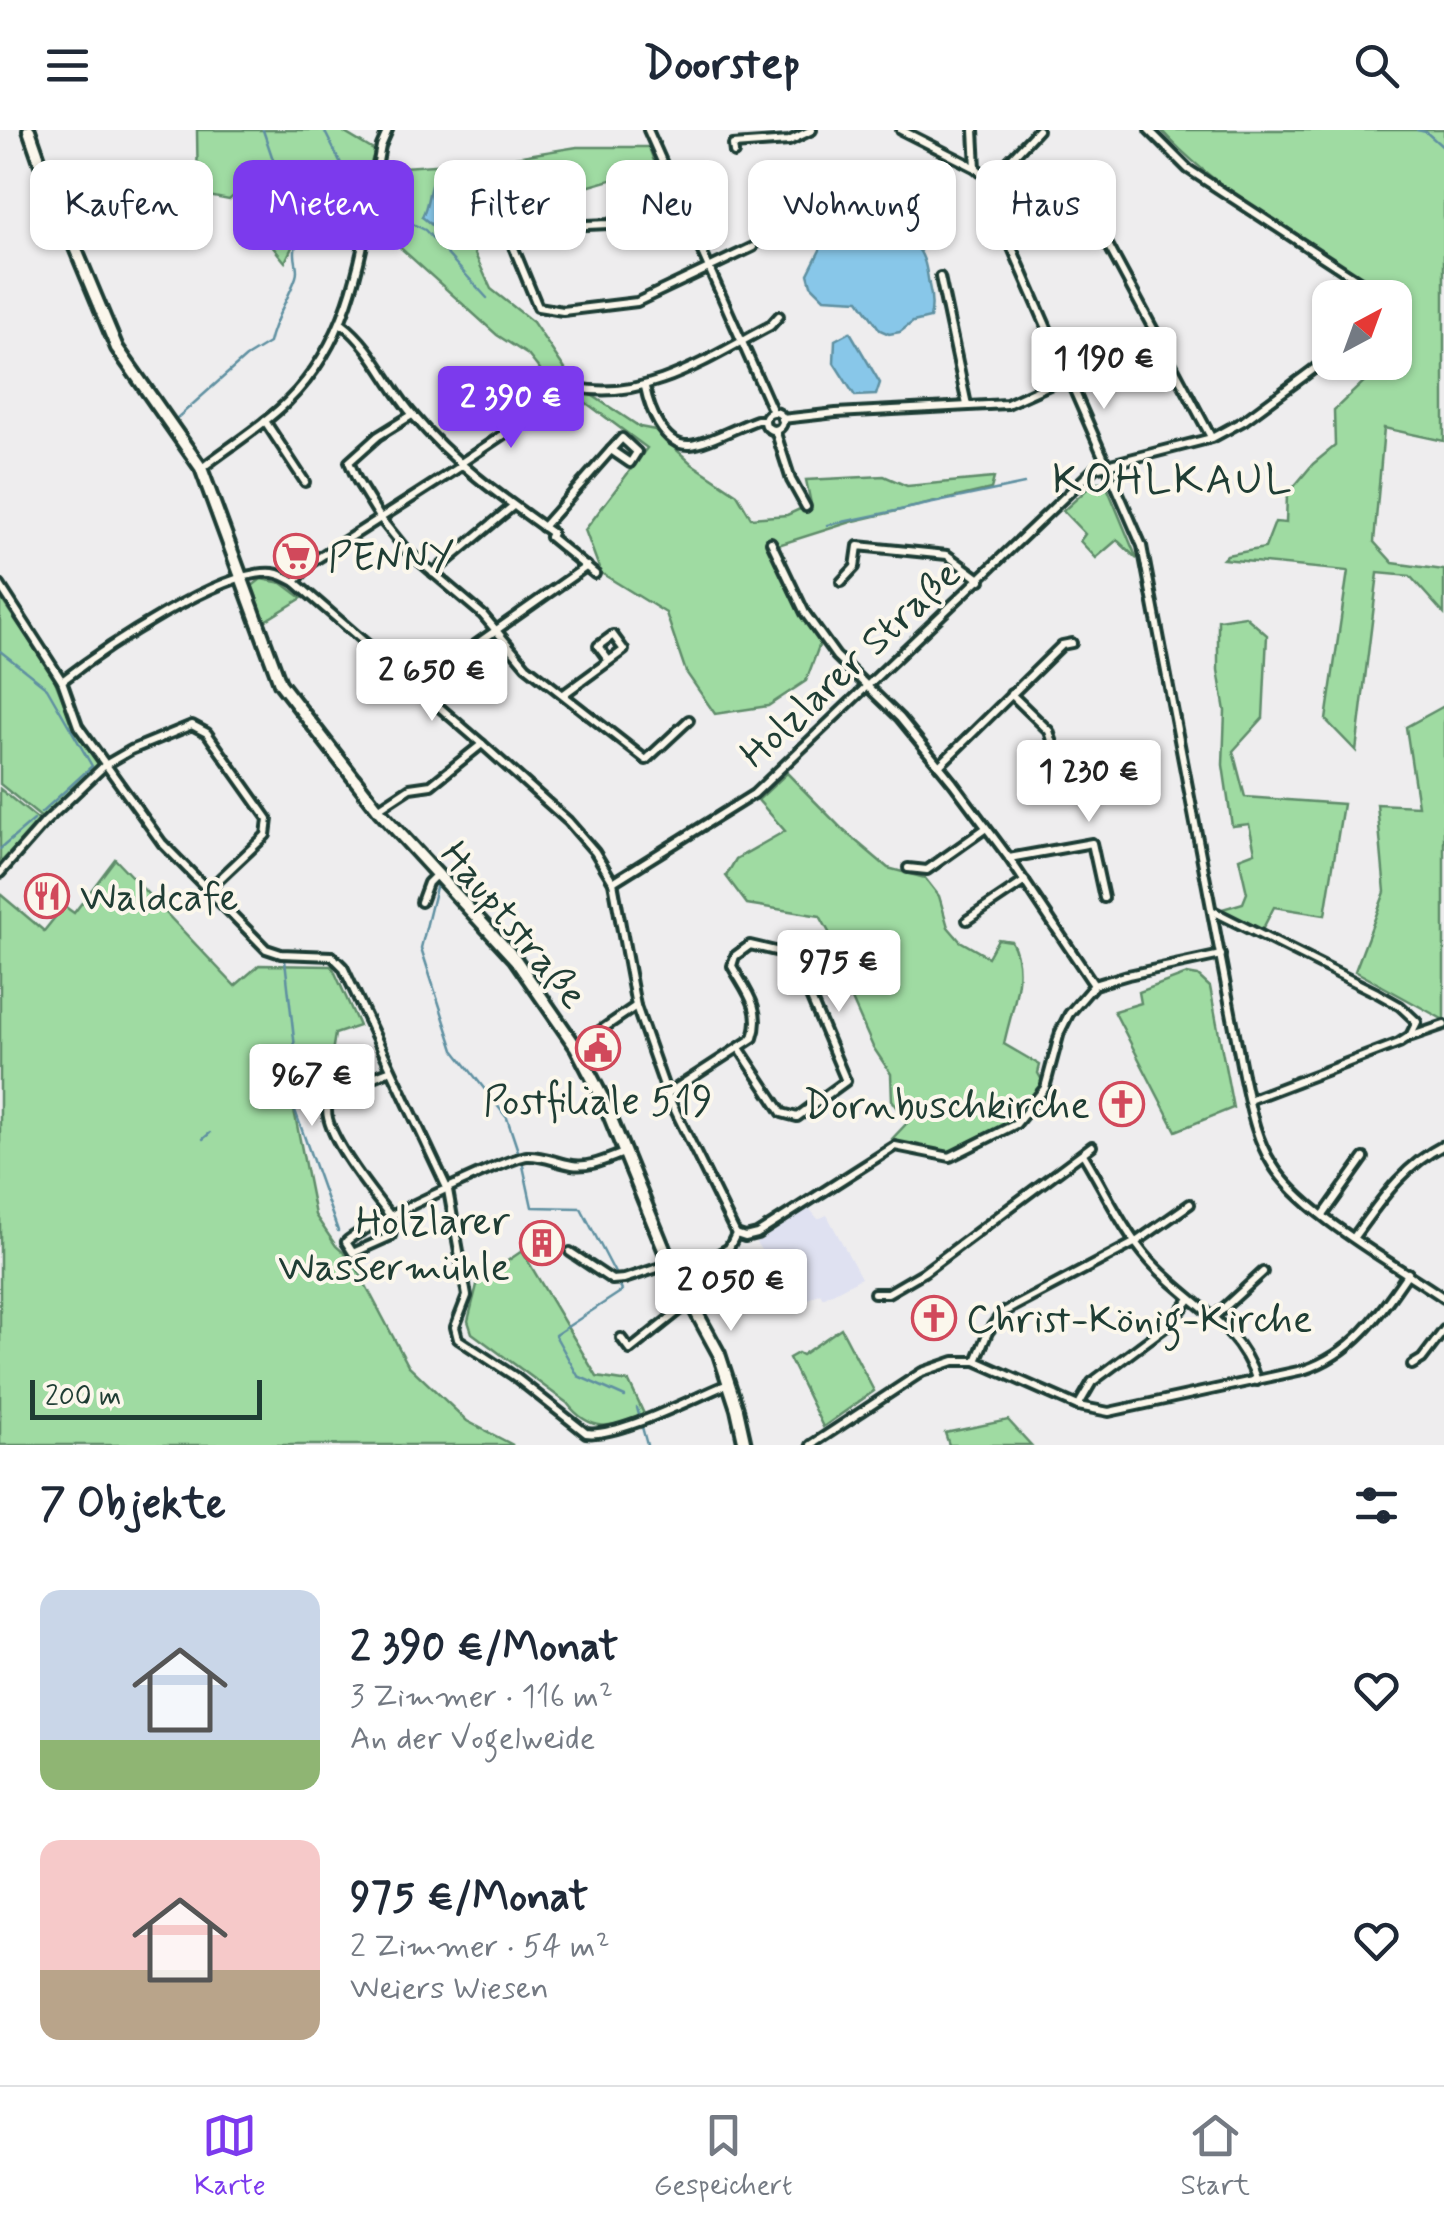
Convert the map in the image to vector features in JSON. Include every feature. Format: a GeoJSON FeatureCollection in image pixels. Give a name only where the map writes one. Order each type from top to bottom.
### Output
{"type":"FeatureCollection","features":[{"type":"Feature","properties":{"kind":"main road","name":"Hauptstraße"},"geometry":{"type":"LineString","coordinates":[[28,130],[117,348],[201,468],[280,683],[378,809],[515,958],[576,1047],[602,1097],[670,1264],[718,1354],[745,1445]]}},
{"type":"Feature","properties":{"kind":"street"},"geometry":{"type":"LineString","coordinates":[[201,468],[265,421],[322,361],[342,324],[362,257],[380,151],[388,130]]}},
{"type":"Feature","properties":{"kind":"street"},"geometry":{"type":"LineString","coordinates":[[648,130],[661,160]]}},
{"type":"Feature","properties":{"kind":"street"},"geometry":{"type":"LineString","coordinates":[[734,154],[733,145],[788,141],[812,130]]}},
{"type":"Feature","properties":{"kind":"street"},"geometry":{"type":"LineString","coordinates":[[974,130],[976,168]]}},
{"type":"Feature","properties":{"kind":"street"},"geometry":{"type":"LineString","coordinates":[[1010,160],[1038,130]]}},
{"type":"Feature","properties":{"kind":"street"},"geometry":{"type":"LineString","coordinates":[[1149,130],[1188,169],[1355,280]]}},
{"type":"Feature","properties":{"kind":"street"},"geometry":{"type":"LineString","coordinates":[[909,132],[976,168]]}},
{"type":"Feature","properties":{"kind":"street"},"geometry":{"type":"LineString","coordinates":[[515,250],[534,301],[544,310],[637,302],[748,249]]}},
{"type":"Feature","properties":{"kind":"street"},"geometry":{"type":"LineString","coordinates":[[702,250],[773,412],[782,419],[1008,404],[1067,377]]}},
{"type":"Feature","properties":{"kind":"street"},"geometry":{"type":"LineString","coordinates":[[1013,250],[1142,546],[1258,1136],[1290,1188],[1444,1298]]}},
{"type":"Feature","properties":{"kind":"street"},"geometry":{"type":"LineString","coordinates":[[1111,250],[1212,438]]}},
{"type":"Feature","properties":{"kind":"street"},"geometry":{"type":"LineString","coordinates":[[940,277],[968,405]]}},
{"type":"Feature","properties":{"kind":"street"},"geometry":{"type":"LineString","coordinates":[[578,388],[594,391],[645,386],[770,326],[780,316]]}},
{"type":"Feature","properties":{"kind":"street"},"geometry":{"type":"LineString","coordinates":[[342,324],[355,334],[412,414],[462,464],[552,533],[550,537],[595,574]]}},
{"type":"Feature","properties":{"kind":"street"},"geometry":{"type":"LineString","coordinates":[[1106,464],[1212,438],[1245,420],[1312,370]]}},
{"type":"Feature","properties":{"kind":"street"},"geometry":{"type":"LineString","coordinates":[[645,386],[662,429],[678,442],[690,445],[765,420],[773,412]]}},
{"type":"Feature","properties":{"kind":"street"},"geometry":{"type":"LineString","coordinates":[[294,582],[312,562],[544,407]]}},
{"type":"Feature","properties":{"kind":"street"},"geometry":{"type":"LineString","coordinates":[[412,414],[378,436],[349,462],[356,480],[392,535],[483,616],[526,666],[646,760],[689,720]]}},
{"type":"Feature","properties":{"kind":"street"},"geometry":{"type":"LineString","coordinates":[[775,430],[782,425],[782,419]]}},
{"type":"Feature","properties":{"kind":"street"},"geometry":{"type":"LineString","coordinates":[[765,420],[775,430],[806,507]]}},
{"type":"Feature","properties":{"kind":"street"},"geometry":{"type":"LineString","coordinates":[[265,421],[305,482]]}},
{"type":"Feature","properties":{"kind":"street"},"geometry":{"type":"LineString","coordinates":[[543,526],[611,450]]}},
{"type":"Feature","properties":{"kind":"street","name":"Holzlarer Straße"},"geometry":{"type":"LineString","coordinates":[[612,882],[754,794],[1084,478],[1106,464]]}},
{"type":"Feature","properties":{"kind":"street"},"geometry":{"type":"LineString","coordinates":[[433,574],[514,506]]}},
{"type":"Feature","properties":{"kind":"street"},"geometry":{"type":"LineString","coordinates":[[771,542],[805,613],[836,656],[939,766],[1009,858],[1094,986]]}},
{"type":"Feature","properties":{"kind":"street"},"geometry":{"type":"LineString","coordinates":[[841,582],[855,568],[858,546],[947,555],[981,580]]}},
{"type":"Feature","properties":{"kind":"street"},"geometry":{"type":"LineString","coordinates":[[416,686],[585,565]]}},
{"type":"Feature","properties":{"kind":"street"},"geometry":{"type":"LineString","coordinates":[[62,681],[100,652],[164,613],[241,579],[272,573],[294,582],[576,830],[612,882],[636,1006],[667,1094],[736,1234],[746,1237],[757,1234],[896,1146],[950,1157],[1016,1124],[1045,1088],[1069,1014],[1094,986],[1128,974],[1221,956]]}},
{"type":"Feature","properties":{"kind":"street"},"geometry":{"type":"LineString","coordinates":[[0,584],[62,681],[78,726],[162,843],[266,948],[282,954],[332,956],[348,975],[448,1190],[468,1296],[455,1326],[456,1335],[586,1432],[597,1434],[619,1429],[729,1383]]}},
{"type":"Feature","properties":{"kind":"street"},"geometry":{"type":"LineString","coordinates":[[939,766],[1062,644],[1072,643]]}},
{"type":"Feature","properties":{"kind":"street"},"geometry":{"type":"LineString","coordinates":[[564,694],[609,661]]}},
{"type":"Feature","properties":{"kind":"street"},"geometry":{"type":"LineString","coordinates":[[1011,694],[1049,731],[1060,766]]}},
{"type":"Feature","properties":{"kind":"street"},"geometry":{"type":"LineString","coordinates":[[0,873],[45,822],[106,765],[186,725],[200,727],[207,733],[268,819],[269,827],[266,835],[206,890]]}},
{"type":"Feature","properties":{"kind":"street"},"geometry":{"type":"LineString","coordinates":[[378,809],[410,788],[431,784],[482,744]]}},
{"type":"Feature","properties":{"kind":"street"},"geometry":{"type":"LineString","coordinates":[[908,868],[927,870],[986,828]]}},
{"type":"Feature","properties":{"kind":"street"},"geometry":{"type":"LineString","coordinates":[[1009,858],[1092,842],[1104,898]]}},
{"type":"Feature","properties":{"kind":"street"},"geometry":{"type":"LineString","coordinates":[[421,902],[437,874]]}},
{"type":"Feature","properties":{"kind":"street"},"geometry":{"type":"LineString","coordinates":[[967,920],[1025,881]]}},
{"type":"Feature","properties":{"kind":"street"},"geometry":{"type":"LineString","coordinates":[[1213,910],[1400,1006],[1417,1022],[1410,1036]]}},
{"type":"Feature","properties":{"kind":"street"},"geometry":{"type":"LineString","coordinates":[[667,1094],[752,1038],[758,1017],[756,1008],[732,966],[735,956],[750,945],[788,954],[796,963],[846,1081],[797,1117],[789,1117],[739,1048]]}},
{"type":"Feature","properties":{"kind":"street"},"geometry":{"type":"LineString","coordinates":[[576,1047],[636,1006]]}},
{"type":"Feature","properties":{"kind":"street"},"geometry":{"type":"LineString","coordinates":[[1249,1100],[1444,1025]]}},
{"type":"Feature","properties":{"kind":"street"},"geometry":{"type":"LineString","coordinates":[[391,1070],[338,1094],[327,1109],[340,1146],[391,1216],[394,1232],[360,1252],[349,1250],[346,1242],[353,1234],[391,1216],[516,1159],[528,1156],[575,1166],[595,1164],[624,1153]]}},
{"type":"Feature","properties":{"kind":"street"},"geometry":{"type":"LineString","coordinates":[[1354,1237],[1396,1180],[1420,1158],[1444,1145]]}},
{"type":"Feature","properties":{"kind":"street"},"geometry":{"type":"LineString","coordinates":[[874,1293],[888,1293],[924,1272],[1092,1146]]}},
{"type":"Feature","properties":{"kind":"street"},"geometry":{"type":"LineString","coordinates":[[1084,1154],[1147,1258],[1241,1344],[1258,1381]]}},
{"type":"Feature","properties":{"kind":"street"},"geometry":{"type":"LineString","coordinates":[[1324,1214],[1364,1158]]}},
{"type":"Feature","properties":{"kind":"street"},"geometry":{"type":"LineString","coordinates":[[976,1361],[988,1332],[1002,1313],[1136,1242],[1190,1204]]}},
{"type":"Feature","properties":{"kind":"street"},"geometry":{"type":"LineString","coordinates":[[677,1278],[730,1248],[736,1234]]}},
{"type":"Feature","properties":{"kind":"street"},"geometry":{"type":"LineString","coordinates":[[570,1252],[612,1280],[624,1280],[670,1264]]}},
{"type":"Feature","properties":{"kind":"street"},"geometry":{"type":"LineString","coordinates":[[1214,1318],[1262,1272]]}},
{"type":"Feature","properties":{"kind":"street"},"geometry":{"type":"LineString","coordinates":[[811,1445],[828,1441],[922,1372],[954,1361],[976,1361],[1078,1406],[1109,1412],[1317,1366],[1370,1327],[1408,1273]]}},
{"type":"Feature","properties":{"kind":"street"},"geometry":{"type":"LineString","coordinates":[[1078,1406],[1092,1382],[1171,1323],[1189,1300]]}},
{"type":"Feature","properties":{"kind":"street"},"geometry":{"type":"LineString","coordinates":[[621,1338],[630,1350],[690,1302]]}},
{"type":"Feature","properties":{"kind":"street"},"geometry":{"type":"LineString","coordinates":[[1412,1364],[1422,1359],[1444,1330]]}},
{"type":"Feature","properties":{"kind":"shaded area"},"geometry":{"type":"Polygon","coordinates":[[[809,1208],[818,1219],[827,1215],[861,1278],[823,1298],[820,1293],[796,1306],[754,1239],[809,1208]]]}},
{"type":"Feature","properties":{"kind":"green space"},"geometry":{"type":"Polygon","coordinates":[[[197,130],[347,130],[345,133],[375,151],[372,160],[233,160],[233,197],[229,200],[213,197],[213,160],[197,160],[197,130]]]}},
{"type":"Feature","properties":{"kind":"green space"},"geometry":{"type":"Polygon","coordinates":[[[1161,130],[1444,130],[1444,441],[1384,428],[1374,542],[1393,563],[1444,570],[1444,614],[1410,576],[1378,573],[1356,751],[1326,720],[1348,571],[1223,559],[1265,548],[1275,522],[1286,523],[1287,495],[1313,464],[1335,446],[1334,410],[1366,380],[1412,380],[1412,280],[1363,280],[1240,199],[1161,130]]]}},
{"type":"Feature","properties":{"kind":"green space"},"geometry":{"type":"Polygon","coordinates":[[[577,147],[649,147],[654,160],[606,160],[606,181],[586,186],[586,160],[496,160],[577,147]]]}},
{"type":"Feature","properties":{"kind":"green space"},"geometry":{"type":"Polygon","coordinates":[[[434,165],[434,202],[429,203],[422,217],[434,223],[434,250],[475,250],[491,289],[533,322],[575,384],[640,427],[655,430],[692,464],[737,494],[751,518],[787,515],[811,504],[806,480],[884,476],[907,486],[994,478],[991,489],[854,521],[778,545],[788,583],[822,638],[806,681],[768,706],[715,714],[686,672],[666,613],[601,573],[585,530],[647,448],[581,399],[558,393],[528,355],[497,335],[403,250],[414,250],[414,166],[434,165]]]}},
{"type":"Feature","properties":{"kind":"green space"},"geometry":{"type":"Polygon","coordinates":[[[275,250],[291,250],[285,262],[275,250]]]}},
{"type":"Feature","properties":{"kind":"green space"},"geometry":{"type":"Polygon","coordinates":[[[1095,482],[1105,482],[1137,559],[1117,540],[1096,558],[1080,541],[1085,534],[1063,511],[1095,482]]]}},
{"type":"Feature","properties":{"kind":"green space"},"geometry":{"type":"Polygon","coordinates":[[[261,579],[282,583],[302,598],[263,622],[251,587],[261,579]]]}},
{"type":"Feature","properties":{"kind":"green space"},"geometry":{"type":"Polygon","coordinates":[[[0,597],[53,676],[74,728],[100,766],[48,823],[0,784],[0,597]]]}},
{"type":"Feature","properties":{"kind":"green space"},"geometry":{"type":"Polygon","coordinates":[[[1245,616],[1267,635],[1263,718],[1233,751],[1245,797],[1343,804],[1325,915],[1274,907],[1262,930],[1219,910],[1243,903],[1247,893],[1239,858],[1255,852],[1249,824],[1232,826],[1223,765],[1225,711],[1218,670],[1218,620],[1245,616]]]}},
{"type":"Feature","properties":{"kind":"green space"},"geometry":{"type":"Polygon","coordinates":[[[1444,706],[1444,1020],[1355,971],[1385,892],[1377,804],[1418,806],[1406,727],[1444,706]]]}},
{"type":"Feature","properties":{"kind":"green space"},"geometry":{"type":"Polygon","coordinates":[[[787,773],[843,830],[888,868],[925,878],[939,896],[948,927],[960,941],[988,957],[998,939],[1011,941],[1018,979],[1004,1044],[1040,1065],[1038,1073],[1043,1082],[1019,1119],[954,1154],[894,1143],[892,1139],[908,1122],[892,1100],[891,1074],[873,1047],[830,950],[830,934],[820,916],[747,904],[726,876],[736,859],[785,831],[758,800],[787,773]]]}},
{"type":"Feature","properties":{"kind":"green space"},"geometry":{"type":"Polygon","coordinates":[[[0,789],[41,822],[0,863],[0,789]]]}},
{"type":"Feature","properties":{"kind":"green space"},"geometry":{"type":"Polygon","coordinates":[[[115,859],[235,986],[259,965],[332,966],[359,1026],[335,1034],[330,1065],[290,1090],[315,1215],[336,1246],[353,1261],[408,1365],[467,1421],[513,1445],[0,1445],[0,894],[44,931],[64,906],[74,913],[115,859]]]}},
{"type":"Feature","properties":{"kind":"green space"},"geometry":{"type":"Polygon","coordinates":[[[1187,974],[1198,976],[1210,987],[1233,1108],[1176,1131],[1114,1011],[1141,1003],[1139,992],[1187,974]]]}},
{"type":"Feature","properties":{"kind":"green space"},"geometry":{"type":"Polygon","coordinates":[[[522,1251],[597,1377],[629,1382],[644,1414],[612,1425],[593,1424],[472,1333],[468,1321],[478,1281],[522,1251]]]}},
{"type":"Feature","properties":{"kind":"green space"},"geometry":{"type":"Polygon","coordinates":[[[841,1328],[874,1391],[823,1427],[789,1358],[802,1355],[841,1328]]]}},
{"type":"Feature","properties":{"kind":"green space"},"geometry":{"type":"Polygon","coordinates":[[[1008,1420],[1031,1445],[949,1445],[945,1433],[1008,1420]]]}},
{"type":"Feature","properties":{"kind":"water"},"geometry":{"type":"Polygon","coordinates":[[[434,177],[434,227],[422,217],[434,177]]]}},
{"type":"Feature","properties":{"kind":"water"},"geometry":{"type":"Polygon","coordinates":[[[820,250],[919,250],[932,302],[930,318],[889,334],[880,330],[859,300],[824,298],[811,285],[808,274],[820,250]]]}},
{"type":"Feature","properties":{"kind":"water"},"geometry":{"type":"Polygon","coordinates":[[[850,332],[880,383],[876,395],[855,396],[834,363],[835,340],[850,332]]]}},
{"type":"Feature","properties":{"kind":"waterway"},"geometry":{"type":"LineString","coordinates":[[176,419],[246,357],[269,343],[296,277],[301,213],[284,192],[263,130]]}},
{"type":"Feature","properties":{"kind":"waterway"},"geometry":{"type":"LineString","coordinates":[[324,130],[339,160]]}},
{"type":"Feature","properties":{"kind":"waterway"},"geometry":{"type":"LineString","coordinates":[[1417,130],[1426,132],[1444,148]]}},
{"type":"Feature","properties":{"kind":"waterway"},"geometry":{"type":"LineString","coordinates":[[414,224],[425,230],[487,298]]}},
{"type":"Feature","properties":{"kind":"waterway"},"geometry":{"type":"LineString","coordinates":[[828,525],[1024,484]]}},
{"type":"Feature","properties":{"kind":"waterway"},"geometry":{"type":"LineString","coordinates":[[0,651],[47,688],[92,766],[41,813]]}},
{"type":"Feature","properties":{"kind":"waterway"},"geometry":{"type":"LineString","coordinates":[[0,849],[34,820]]}},
{"type":"Feature","properties":{"kind":"waterway"},"geometry":{"type":"LineString","coordinates":[[437,883],[421,948],[454,1050],[507,1118],[519,1154]]}},
{"type":"Feature","properties":{"kind":"waterway"},"geometry":{"type":"LineString","coordinates":[[285,960],[297,1065],[287,1088],[338,1231]]}},
{"type":"Feature","properties":{"kind":"waterway"},"geometry":{"type":"LineString","coordinates":[[203,1139],[210,1133]]}},
{"type":"Feature","properties":{"kind":"waterway"},"geometry":{"type":"LineString","coordinates":[[522,1161],[532,1207],[581,1208],[616,1275]]}},
{"type":"Feature","properties":{"kind":"waterway"},"geometry":{"type":"LineString","coordinates":[[342,1243],[356,1268]]}},
{"type":"Feature","properties":{"kind":"waterway"},"geometry":{"type":"LineString","coordinates":[[619,1283],[622,1291],[555,1335],[578,1376],[625,1397]]}},
{"type":"Feature","properties":{"kind":"waterway"},"geometry":{"type":"LineString","coordinates":[[637,1408],[639,1415]]}},
{"type":"Feature","properties":{"kind":"waterway"},"geometry":{"type":"LineString","coordinates":[[642,1427],[647,1445]]}},
{"type":"Feature","properties":{"kind":"place","name":"PENNY"},"geometry":{"type":"Point","coordinates":[296,556]}},
{"type":"Feature","properties":{"kind":"place","name":"Waldcafe"},"geometry":{"type":"Point","coordinates":[47,896]}},
{"type":"Feature","properties":{"kind":"place","name":"Postfiliale 519"},"geometry":{"type":"Point","coordinates":[598,1048]}},
{"type":"Feature","properties":{"kind":"place","name":"Dornbuschkirche"},"geometry":{"type":"Point","coordinates":[1122,1104]}},
{"type":"Feature","properties":{"kind":"place","name":"Holzlarer Wassermühle"},"geometry":{"type":"Point","coordinates":[542,1243]}},
{"type":"Feature","properties":{"kind":"place","name":"Christ-König-Kirche"},"geometry":{"type":"Point","coordinates":[934,1318]}},
{"type":"Feature","properties":{"kind":"district","name":"KOHLKAUL"},"geometry":{"type":"Point","coordinates":[1173,478]}}]}
